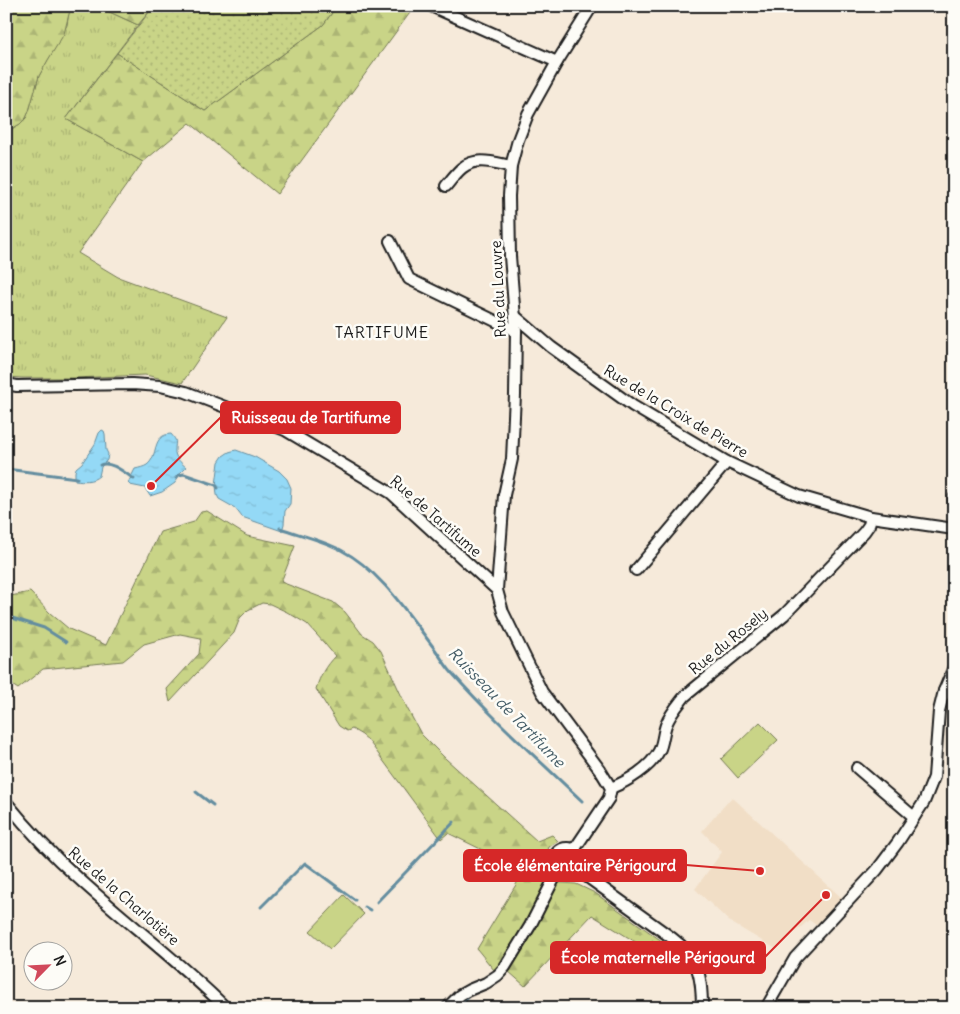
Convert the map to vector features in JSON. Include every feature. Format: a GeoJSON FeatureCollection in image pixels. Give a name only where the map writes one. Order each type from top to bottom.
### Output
{"type":"FeatureCollection","features":[{"type":"Feature","properties":{"kind":"street"},"geometry":{"type":"LineString","coordinates":[[431,6],[558,62]]}},
{"type":"Feature","properties":{"kind":"street","name":"Rue du Louvre"},"geometry":{"type":"LineString","coordinates":[[497,590],[504,495],[512,459],[516,395],[516,331],[510,247],[509,196],[511,166],[528,114],[592,6]]}},
{"type":"Feature","properties":{"kind":"street"},"geometry":{"type":"LineString","coordinates":[[446,186],[462,167],[476,161],[511,166]]}},
{"type":"Feature","properties":{"kind":"street"},"geometry":{"type":"LineString","coordinates":[[390,241],[409,279],[516,331]]}},
{"type":"Feature","properties":{"kind":"street","name":"Rue de la Croix de Pierre"},"geometry":{"type":"LineString","coordinates":[[515,316],[551,347],[633,406],[727,462],[799,496],[871,517],[954,529]]}},
{"type":"Feature","properties":{"kind":"street","name":"Rue de Tartifume"},"geometry":{"type":"LineString","coordinates":[[6,384],[18,386],[132,384],[160,386],[186,392],[285,430],[390,493],[497,590]]}},
{"type":"Feature","properties":{"kind":"street"},"geometry":{"type":"LineString","coordinates":[[636,570],[727,462]]}},
{"type":"Feature","properties":{"kind":"street"},"geometry":{"type":"LineString","coordinates":[[954,498],[954,504]]}},
{"type":"Feature","properties":{"kind":"street","name":"Rue du Rosely"},"geometry":{"type":"LineString","coordinates":[[611,788],[633,777],[653,760],[659,751],[665,726],[669,718],[685,696],[784,615],[864,532],[869,525],[871,517]]}},
{"type":"Feature","properties":{"kind":"street"},"geometry":{"type":"LineString","coordinates":[[497,590],[503,612],[542,692],[600,770],[611,788],[609,798],[574,850]]}},
{"type":"Feature","properties":{"kind":"street"},"geometry":{"type":"LineString","coordinates":[[766,1008],[794,958],[877,870],[924,802],[934,777],[940,711],[949,693],[954,667]]}},
{"type":"Feature","properties":{"kind":"street"},"geometry":{"type":"LineString","coordinates":[[857,768],[914,816]]}},
{"type":"Feature","properties":{"kind":"street","name":"Rue de la Charlotière"},"geometry":{"type":"LineString","coordinates":[[6,802],[38,839],[76,877],[201,982],[226,1008]]}},
{"type":"Feature","properties":{"kind":"street"},"geometry":{"type":"LineString","coordinates":[[570,848],[574,850],[580,860],[575,872],[564,874],[558,871],[554,864],[555,855],[561,849],[570,848]]}},
{"type":"Feature","properties":{"kind":"street"},"geometry":{"type":"LineString","coordinates":[[447,1008],[460,996],[486,983],[505,968],[530,926],[558,871]]}},
{"type":"Feature","properties":{"kind":"street"},"geometry":{"type":"LineString","coordinates":[[575,872],[586,876],[685,948],[700,974],[702,1008]]}},
{"type":"Feature","properties":{"kind":"shaded area"},"geometry":{"type":"Polygon","coordinates":[[[732,797],[843,899],[816,925],[809,920],[776,949],[730,922],[695,889],[722,852],[702,831],[732,797]]]}},
{"type":"Feature","properties":{"kind":"green space"},"geometry":{"type":"Polygon","coordinates":[[[6,6],[71,6],[64,34],[39,76],[26,118],[6,132],[7,29],[6,6]]]}},
{"type":"Feature","properties":{"kind":"green space"},"geometry":{"type":"Polygon","coordinates":[[[71,6],[92,6],[103,9],[138,25],[66,119],[143,162],[78,253],[118,277],[227,317],[182,383],[145,375],[74,378],[6,377],[6,132],[26,118],[39,76],[67,25],[71,6]]]}},
{"type":"Feature","properties":{"kind":"green space"},"geometry":{"type":"Polygon","coordinates":[[[92,6],[154,6],[138,25],[92,6]]]}},
{"type":"Feature","properties":{"kind":"green space"},"geometry":{"type":"Polygon","coordinates":[[[154,6],[337,6],[323,25],[205,111],[117,53],[154,6]]]}},
{"type":"Feature","properties":{"kind":"green space"},"geometry":{"type":"Polygon","coordinates":[[[337,6],[415,6],[277,194],[190,123],[143,162],[66,119],[117,53],[205,111],[323,25],[337,6]]]}},
{"type":"Feature","properties":{"kind":"green space"},"geometry":{"type":"Polygon","coordinates":[[[207,511],[247,536],[295,546],[281,582],[333,602],[345,612],[362,634],[373,641],[381,651],[421,734],[537,841],[552,835],[558,841],[549,847],[546,855],[547,874],[553,882],[576,884],[595,893],[670,947],[671,949],[663,959],[592,915],[525,986],[508,971],[498,975],[477,949],[517,883],[517,871],[511,864],[448,833],[441,839],[368,740],[352,729],[347,731],[339,726],[316,689],[323,671],[335,656],[307,624],[270,604],[262,603],[248,610],[240,618],[234,633],[170,702],[167,689],[199,654],[201,638],[180,634],[144,644],[123,661],[43,669],[18,689],[6,681],[6,597],[30,592],[69,629],[106,645],[160,532],[194,522],[201,512],[207,511]]]}},
{"type":"Feature","properties":{"kind":"green space"},"geometry":{"type":"Polygon","coordinates":[[[760,722],[778,740],[738,778],[721,759],[760,722]]]}},
{"type":"Feature","properties":{"kind":"green space"},"geometry":{"type":"Polygon","coordinates":[[[344,895],[364,914],[330,949],[310,931],[344,895]]]}},
{"type":"Feature","properties":{"kind":"water"},"geometry":{"type":"Polygon","coordinates":[[[102,430],[105,434],[108,454],[107,460],[101,467],[99,476],[85,481],[75,480],[76,468],[82,463],[95,444],[102,430]]]}},
{"type":"Feature","properties":{"kind":"water"},"geometry":{"type":"Polygon","coordinates":[[[171,434],[175,440],[175,453],[180,462],[186,467],[180,473],[175,483],[162,492],[150,496],[145,488],[128,483],[135,469],[146,466],[151,461],[160,438],[171,434]]]}},
{"type":"Feature","properties":{"kind":"water"},"geometry":{"type":"Polygon","coordinates":[[[236,450],[255,457],[279,471],[287,479],[291,488],[290,504],[285,511],[282,531],[242,517],[235,508],[219,499],[216,485],[219,462],[223,456],[236,450]]]}},
{"type":"Feature","properties":{"kind":"waterway","name":"Ruisseau de Tartifume"},"geometry":{"type":"LineString","coordinates":[[100,465],[108,464],[113,466],[134,479]]}},
{"type":"Feature","properties":{"kind":"waterway","name":"Ruisseau de Tartifume"},"geometry":{"type":"LineString","coordinates":[[6,469],[77,478]]}},
{"type":"Feature","properties":{"kind":"waterway","name":"Ruisseau de Tartifume"},"geometry":{"type":"LineString","coordinates":[[176,478],[184,474],[216,485],[218,488]]}},
{"type":"Feature","properties":{"kind":"waterway","name":"Ruisseau de Tartifume"},"geometry":{"type":"LineString","coordinates":[[280,528],[334,546],[368,569],[392,594],[449,670],[467,690],[582,801]]}},
{"type":"Feature","properties":{"kind":"waterway"},"geometry":{"type":"LineString","coordinates":[[6,616],[44,628],[66,642]]}},
{"type":"Feature","properties":{"kind":"waterway"},"geometry":{"type":"LineString","coordinates":[[196,792],[213,805]]}},
{"type":"Feature","properties":{"kind":"waterway"},"geometry":{"type":"LineString","coordinates":[[377,902],[454,822]]}},
{"type":"Feature","properties":{"kind":"waterway"},"geometry":{"type":"LineString","coordinates":[[261,907],[305,863],[355,900]]}},
{"type":"Feature","properties":{"kind":"waterway"},"geometry":{"type":"LineString","coordinates":[[365,907],[370,910]]}},
{"type":"Feature","properties":{"kind":"waterway"},"geometry":{"type":"LineString","coordinates":[[458,1008],[467,999]]}},
{"type":"Feature","properties":{"kind":"place","name":"Ruisseau de Tartifume"},"geometry":{"type":"Point","coordinates":[151,486]}},
{"type":"Feature","properties":{"kind":"place","name":"École élémentaire Périgourd"},"geometry":{"type":"Point","coordinates":[760,871]}},
{"type":"Feature","properties":{"kind":"place","name":"École maternelle Périgourd"},"geometry":{"type":"Point","coordinates":[826,895]}},
{"type":"Feature","properties":{"kind":"district","name":"TARTIFUME"},"geometry":{"type":"Point","coordinates":[382,332]}}]}
